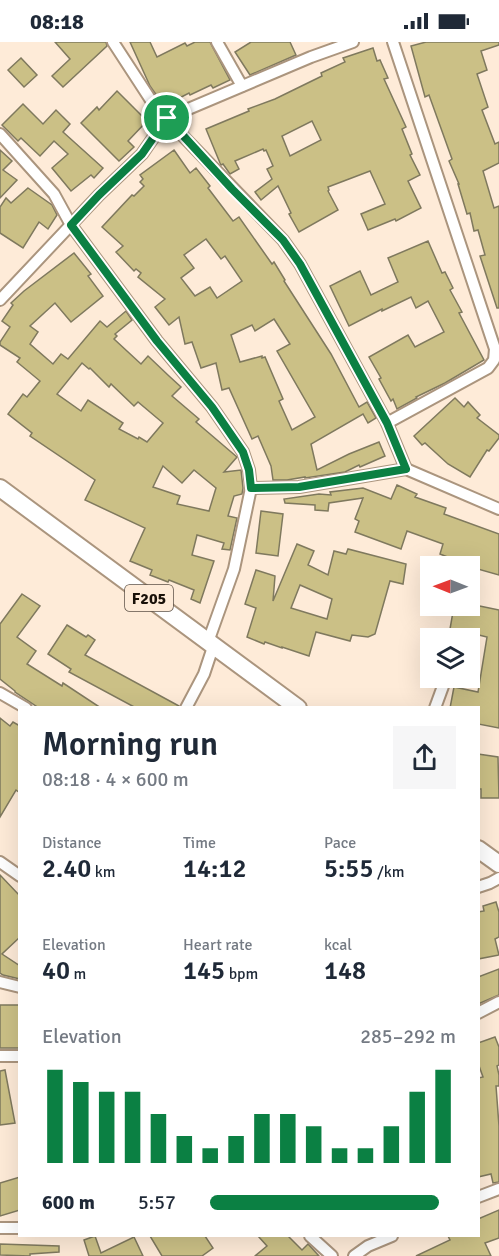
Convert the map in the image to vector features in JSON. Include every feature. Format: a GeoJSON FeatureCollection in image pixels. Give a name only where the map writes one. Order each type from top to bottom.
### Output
{"type":"FeatureCollection","features":[{"type":"Feature","properties":{"kind":"main road","name":"F205"},"geometry":{"type":"LineString","coordinates":[[0,488],[44,525]]}},
{"type":"Feature","properties":{"kind":"main road","name":"F205"},"geometry":{"type":"LineString","coordinates":[[0,498],[44,525],[295,706]]}},
{"type":"Feature","properties":{"kind":"main road","name":"F205"},"geometry":{"type":"LineString","coordinates":[[210,646],[288,706]]}},
{"type":"Feature","properties":{"kind":"main road"},"geometry":{"type":"LineString","coordinates":[[480,841],[499,855]]}},
{"type":"Feature","properties":{"kind":"main road"},"geometry":{"type":"LineString","coordinates":[[480,850],[499,864]]}},
{"type":"Feature","properties":{"kind":"street"},"geometry":{"type":"LineString","coordinates":[[113,42],[156,108],[283,240],[300,264],[387,423],[406,469]]}},
{"type":"Feature","properties":{"kind":"street"},"geometry":{"type":"LineString","coordinates":[[217,42],[242,86]]}},
{"type":"Feature","properties":{"kind":"street"},"geometry":{"type":"LineString","coordinates":[[0,300],[99,195],[142,154],[167,118],[311,57],[353,42]]}},
{"type":"Feature","properties":{"kind":"street"},"geometry":{"type":"LineString","coordinates":[[387,423],[488,368],[494,360],[495,349],[393,42]]}},
{"type":"Feature","properties":{"kind":"street"},"geometry":{"type":"LineString","coordinates":[[0,134],[54,194],[71,225],[157,341],[212,407],[243,452],[249,470],[251,488],[234,569],[210,646],[204,674],[187,706]]}},
{"type":"Feature","properties":{"kind":"street"},"geometry":{"type":"LineString","coordinates":[[251,488],[299,487],[406,469],[499,509]]}},
{"type":"Feature","properties":{"kind":"street"},"geometry":{"type":"LineString","coordinates":[[436,706],[442,688]]}},
{"type":"Feature","properties":{"kind":"street"},"geometry":{"type":"LineString","coordinates":[[0,693],[23,706]]}},
{"type":"Feature","properties":{"kind":"street"},"geometry":{"type":"LineString","coordinates":[[0,862],[18,875]]}},
{"type":"Feature","properties":{"kind":"street"},"geometry":{"type":"LineString","coordinates":[[480,886],[490,884],[499,878]]}},
{"type":"Feature","properties":{"kind":"street"},"geometry":{"type":"LineString","coordinates":[[0,982],[18,986]]}},
{"type":"Feature","properties":{"kind":"street"},"geometry":{"type":"LineString","coordinates":[[480,1012],[499,1002]]}},
{"type":"Feature","properties":{"kind":"street"},"geometry":{"type":"LineString","coordinates":[[0,1056],[18,1056]]}},
{"type":"Feature","properties":{"kind":"street"},"geometry":{"type":"LineString","coordinates":[[480,1196],[499,1189]]}},
{"type":"Feature","properties":{"kind":"street"},"geometry":{"type":"LineString","coordinates":[[0,1228],[18,1228]]}},
{"type":"Feature","properties":{"kind":"street"},"geometry":{"type":"LineString","coordinates":[[311,1237],[332,1256]]}},
{"type":"Feature","properties":{"kind":"street"},"geometry":{"type":"LineString","coordinates":[[354,1256],[368,1246],[390,1237]]}},
{"type":"Feature","properties":{"kind":"building"},"geometry":{"type":"Polygon","coordinates":[[[55,42],[106,42],[107,46],[63,87],[52,76],[70,59],[55,42]]]}},
{"type":"Feature","properties":{"kind":"building"},"geometry":{"type":"Polygon","coordinates":[[[130,42],[150,42],[157,57],[185,43],[187,46],[195,42],[210,42],[230,80],[213,88],[211,85],[190,95],[189,93],[164,106],[150,86],[130,42]]]}},
{"type":"Feature","properties":{"kind":"building"},"geometry":{"type":"Polygon","coordinates":[[[251,42],[290,42],[296,55],[250,75],[235,52],[251,42]]]}},
{"type":"Feature","properties":{"kind":"building"},"geometry":{"type":"Polygon","coordinates":[[[426,42],[499,42],[499,45],[481,51],[487,70],[477,74],[488,107],[482,110],[495,144],[499,142],[499,163],[483,171],[494,208],[499,206],[499,308],[497,308],[480,256],[485,255],[478,230],[474,231],[470,213],[467,214],[459,184],[449,161],[452,159],[429,95],[425,97],[411,46],[426,42]]]}},
{"type":"Feature","properties":{"kind":"building"},"geometry":{"type":"Polygon","coordinates":[[[373,48],[377,61],[380,60],[388,78],[384,79],[406,127],[402,129],[412,154],[410,155],[420,175],[408,181],[421,208],[396,221],[395,219],[368,230],[361,214],[385,204],[370,171],[328,187],[338,210],[299,232],[278,186],[261,200],[255,192],[272,179],[267,169],[273,166],[266,150],[263,149],[235,161],[239,169],[230,174],[223,164],[221,165],[206,129],[322,76],[321,73],[345,62],[343,58],[373,48]],[[312,121],[282,136],[290,156],[321,140],[312,121]]]}},
{"type":"Feature","properties":{"kind":"building"},"geometry":{"type":"Polygon","coordinates":[[[21,58],[37,75],[24,87],[8,70],[21,58]]]}},
{"type":"Feature","properties":{"kind":"building"},"geometry":{"type":"Polygon","coordinates":[[[117,91],[147,121],[128,141],[134,147],[119,161],[81,123],[97,107],[99,110],[117,91]]]}},
{"type":"Feature","properties":{"kind":"building"},"geometry":{"type":"Polygon","coordinates":[[[23,104],[43,124],[56,110],[70,124],[63,132],[103,168],[94,178],[91,175],[71,191],[52,168],[68,154],[54,141],[40,156],[21,138],[18,141],[2,125],[23,104]]]}},
{"type":"Feature","properties":{"kind":"building"},"geometry":{"type":"Polygon","coordinates":[[[0,150],[12,161],[3,170],[17,180],[0,198],[0,150]]]}},
{"type":"Feature","properties":{"kind":"building"},"geometry":{"type":"Polygon","coordinates":[[[174,150],[190,173],[196,168],[233,221],[239,217],[272,264],[274,262],[331,354],[359,407],[367,402],[376,418],[368,423],[363,414],[311,444],[317,470],[379,442],[385,456],[345,472],[273,480],[271,466],[258,436],[252,439],[229,388],[222,390],[216,363],[201,368],[192,342],[185,344],[179,317],[169,325],[155,307],[165,299],[138,277],[141,273],[136,269],[134,271],[116,252],[123,246],[102,227],[132,195],[134,196],[144,186],[140,182],[143,179],[140,175],[174,150]],[[206,239],[184,255],[194,268],[181,278],[195,296],[210,287],[217,298],[242,281],[225,256],[221,259],[206,239]],[[274,319],[255,331],[252,325],[231,335],[240,362],[265,357],[283,399],[279,401],[292,430],[315,417],[277,351],[290,344],[274,319]]]}},
{"type":"Feature","properties":{"kind":"building"},"geometry":{"type":"Polygon","coordinates":[[[28,188],[52,205],[57,215],[48,229],[39,222],[23,248],[0,233],[0,207],[6,198],[11,203],[28,188]]]}},
{"type":"Feature","properties":{"kind":"building"},"geometry":{"type":"Polygon","coordinates":[[[428,241],[442,273],[445,272],[453,288],[450,290],[462,312],[459,313],[484,360],[397,409],[369,357],[408,335],[415,347],[444,332],[428,301],[416,308],[411,297],[349,326],[330,286],[360,271],[371,295],[398,282],[388,258],[428,241]]]}},
{"type":"Feature","properties":{"kind":"building"},"geometry":{"type":"Polygon","coordinates":[[[74,253],[91,274],[88,276],[103,296],[71,322],[55,303],[30,326],[38,332],[30,344],[53,364],[61,354],[68,359],[100,321],[107,327],[126,311],[132,320],[115,334],[117,336],[114,339],[141,364],[148,356],[181,387],[172,396],[199,419],[196,422],[237,457],[224,472],[241,470],[243,488],[242,494],[234,496],[228,516],[237,518],[230,550],[222,549],[224,543],[197,535],[192,555],[214,561],[200,603],[191,599],[194,590],[150,575],[152,570],[130,561],[145,528],[85,500],[95,480],[30,436],[32,433],[8,414],[23,394],[27,397],[40,381],[17,362],[20,358],[0,345],[10,327],[2,321],[13,305],[11,303],[74,253]],[[82,363],[57,394],[81,411],[88,400],[123,423],[119,429],[147,442],[163,423],[138,402],[134,406],[111,384],[109,387],[82,363]],[[163,466],[153,487],[180,496],[177,504],[209,511],[216,488],[194,470],[182,483],[163,466]]]}},
{"type":"Feature","properties":{"kind":"building"},"geometry":{"type":"Polygon","coordinates":[[[455,398],[464,407],[468,402],[480,415],[477,418],[499,435],[470,477],[448,464],[425,443],[422,445],[414,436],[455,398]]]}},
{"type":"Feature","properties":{"kind":"building"},"geometry":{"type":"Polygon","coordinates":[[[397,485],[417,494],[415,497],[446,508],[444,514],[499,534],[499,575],[480,570],[480,556],[445,556],[440,554],[443,544],[407,531],[401,549],[355,532],[359,521],[355,519],[363,498],[329,503],[328,511],[315,510],[315,505],[285,503],[284,499],[319,494],[331,495],[330,492],[363,488],[391,499],[397,485]]]}},
{"type":"Feature","properties":{"kind":"building"},"geometry":{"type":"Polygon","coordinates":[[[261,511],[283,514],[278,556],[256,553],[261,511]]]}},
{"type":"Feature","properties":{"kind":"building"},"geometry":{"type":"Polygon","coordinates":[[[297,544],[314,551],[308,565],[328,575],[334,551],[346,554],[348,549],[406,564],[403,584],[390,581],[375,634],[368,637],[352,635],[350,641],[316,632],[309,656],[247,637],[256,608],[245,604],[256,570],[275,576],[273,601],[297,544]],[[300,585],[291,608],[327,619],[332,599],[300,585]]]}},
{"type":"Feature","properties":{"kind":"building"},"geometry":{"type":"Polygon","coordinates":[[[22,594],[40,606],[17,637],[36,651],[27,664],[62,686],[63,683],[98,706],[36,706],[15,692],[0,679],[0,624],[22,594]]]}},
{"type":"Feature","properties":{"kind":"building"},"geometry":{"type":"Polygon","coordinates":[[[480,606],[499,610],[499,728],[480,724],[480,706],[450,706],[454,688],[478,692],[487,637],[480,635],[480,628],[450,628],[452,616],[480,616],[480,606]]]}},
{"type":"Feature","properties":{"kind":"building"},"geometry":{"type":"Polygon","coordinates":[[[67,625],[95,640],[85,655],[179,706],[132,706],[69,672],[71,669],[48,654],[67,625]]]}},
{"type":"Feature","properties":{"kind":"building"},"geometry":{"type":"Polygon","coordinates":[[[0,718],[10,726],[13,722],[18,725],[18,792],[16,790],[0,817],[0,718]]]}},
{"type":"Feature","properties":{"kind":"building"},"geometry":{"type":"Polygon","coordinates":[[[480,754],[498,757],[499,798],[481,798],[480,754]]]}},
{"type":"Feature","properties":{"kind":"building"},"geometry":{"type":"Polygon","coordinates":[[[0,875],[18,894],[18,939],[2,954],[18,965],[18,979],[0,973],[0,875]]]}},
{"type":"Feature","properties":{"kind":"building"},"geometry":{"type":"Polygon","coordinates":[[[496,902],[499,912],[499,937],[495,939],[499,955],[480,959],[480,912],[484,911],[483,906],[496,902]]]}},
{"type":"Feature","properties":{"kind":"building"},"geometry":{"type":"Polygon","coordinates":[[[499,969],[499,995],[480,1003],[480,976],[499,969]]]}},
{"type":"Feature","properties":{"kind":"building"},"geometry":{"type":"Polygon","coordinates":[[[0,1005],[18,1005],[18,1048],[0,1048],[0,1005]]]}},
{"type":"Feature","properties":{"kind":"building"},"geometry":{"type":"Polygon","coordinates":[[[495,1037],[499,1047],[499,1065],[497,1066],[499,1086],[496,1086],[499,1182],[493,1183],[491,1174],[480,1177],[480,1078],[483,1077],[480,1069],[480,1042],[495,1037]]]}},
{"type":"Feature","properties":{"kind":"building"},"geometry":{"type":"Polygon","coordinates":[[[5,1070],[15,1123],[0,1125],[0,1071],[5,1070]]]}},
{"type":"Feature","properties":{"kind":"building"},"geometry":{"type":"Polygon","coordinates":[[[18,1178],[18,1211],[0,1216],[0,1183],[18,1178]]]}},
{"type":"Feature","properties":{"kind":"building"},"geometry":{"type":"Polygon","coordinates":[[[499,1210],[499,1238],[485,1243],[491,1256],[416,1256],[450,1240],[448,1237],[480,1237],[480,1218],[499,1210]]]}},
{"type":"Feature","properties":{"kind":"building"},"geometry":{"type":"Polygon","coordinates":[[[95,1237],[101,1253],[134,1237],[143,1256],[89,1256],[84,1240],[95,1237]]]}},
{"type":"Feature","properties":{"kind":"building"},"geometry":{"type":"Polygon","coordinates":[[[151,1237],[206,1237],[213,1248],[202,1256],[162,1256],[151,1237]]]}},
{"type":"Feature","properties":{"kind":"building"},"geometry":{"type":"Polygon","coordinates":[[[259,1237],[289,1237],[302,1250],[308,1244],[319,1256],[255,1256],[267,1246],[259,1237]]]}},
{"type":"Feature","properties":{"kind":"building"},"geometry":{"type":"Polygon","coordinates":[[[0,1244],[59,1246],[59,1252],[30,1254],[30,1256],[0,1255],[0,1244]]]}},
{"type":"Feature","properties":{"kind":"route"},"geometry":{"type":"LineString","coordinates":[[167,118],[232,189],[283,240],[300,264],[387,423],[406,469],[299,487],[251,488],[249,470],[243,452],[212,407],[157,341],[71,225],[142,154],[167,118]]}}]}
